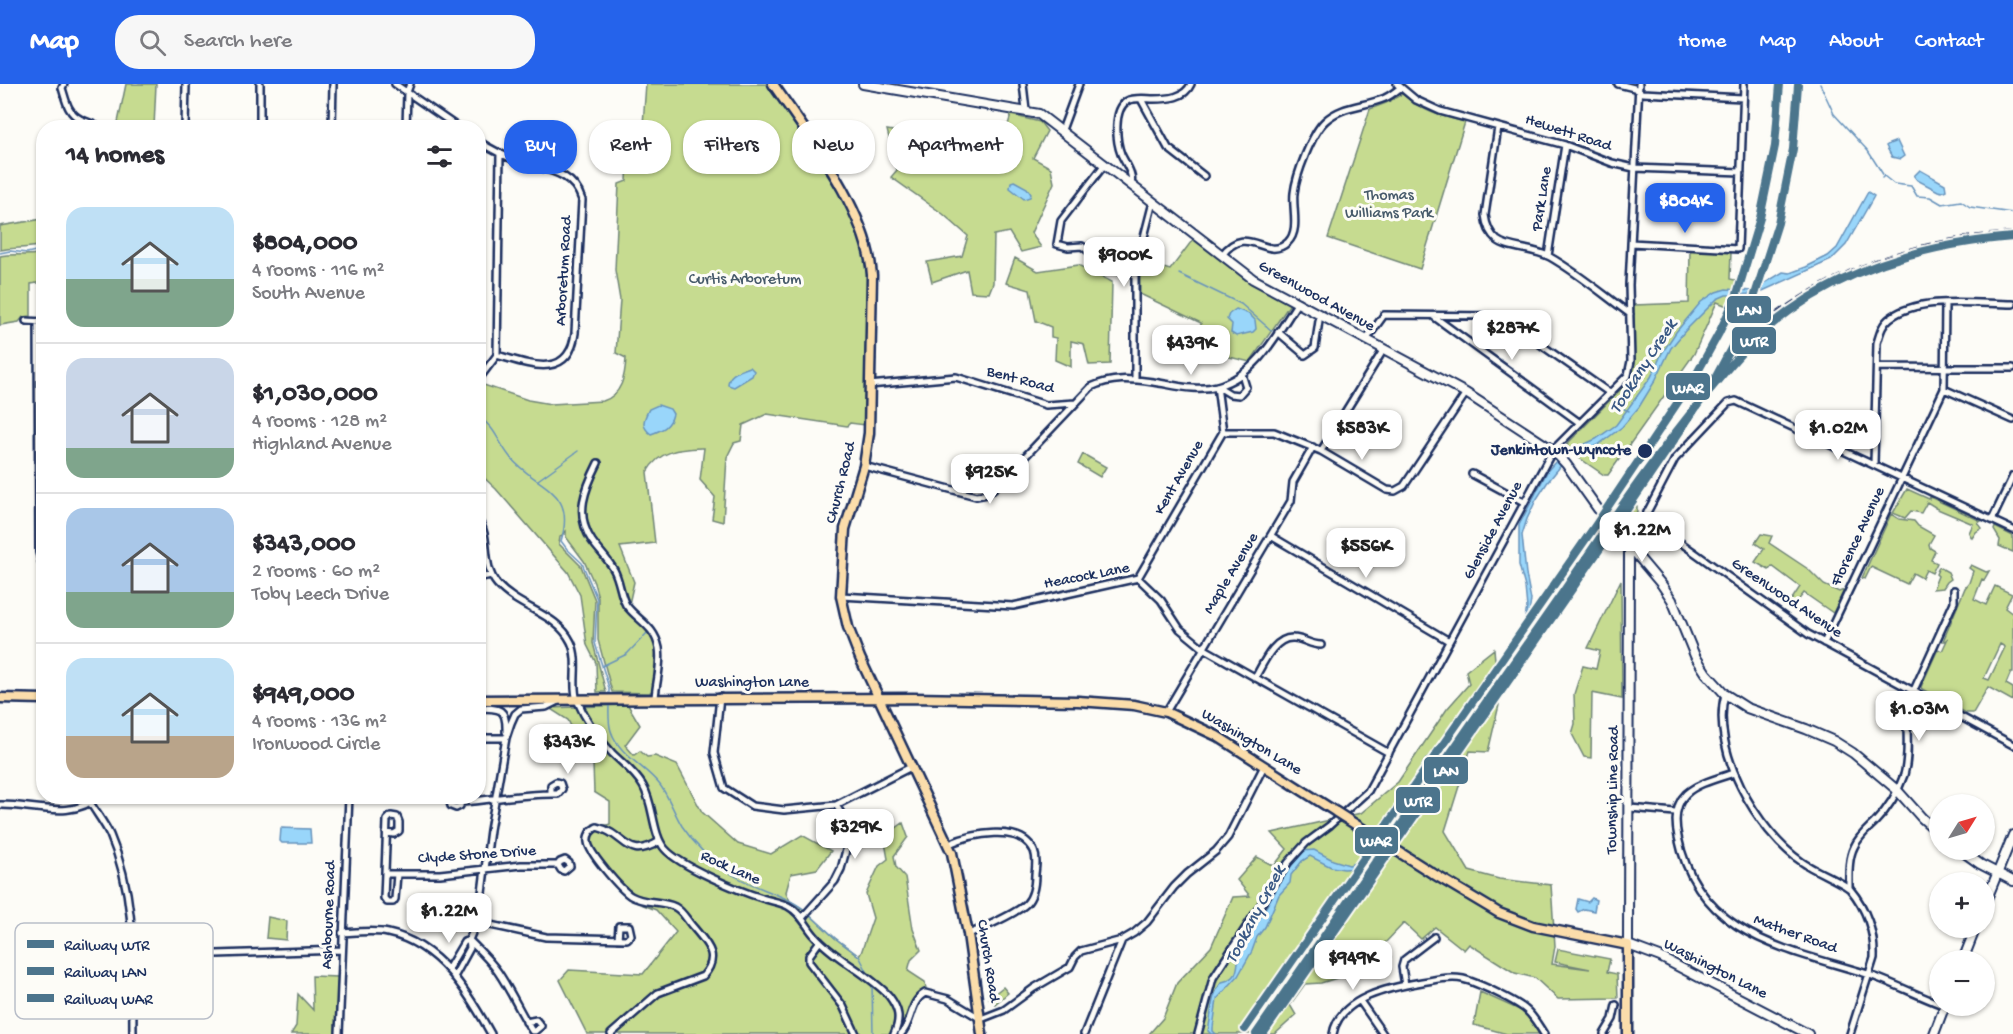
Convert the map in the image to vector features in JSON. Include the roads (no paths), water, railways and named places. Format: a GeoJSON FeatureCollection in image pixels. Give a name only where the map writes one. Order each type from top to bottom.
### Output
{"type":"FeatureCollection","features":[{"type":"Feature","properties":{"kind":"main road","name":"Church Road"},"geometry":{"type":"LineString","coordinates":[[773,84],[849,202],[865,239],[870,258],[872,275],[869,434],[864,466],[845,529],[841,596],[848,627],[860,658],[949,844],[955,862],[982,1034]]}},
{"type":"Feature","properties":{"kind":"main road","name":"Greenwood Avenue"},"geometry":{"type":"LineString","coordinates":[[863,84],[1040,114],[1253,279],[1466,393],[1556,453],[1672,600],[1695,656],[1706,673],[1725,694],[1747,708],[1834,741],[1866,763],[1897,790],[1929,824]]}},
{"type":"Feature","properties":{"kind":"main road","name":"Township Line Road"},"geometry":{"type":"LineString","coordinates":[[1628,1034],[1629,547]]}},
{"type":"Feature","properties":{"kind":"main road"},"geometry":{"type":"LineString","coordinates":[[1630,580],[1632,574],[1638,569],[1645,569],[1652,573]]}},
{"type":"Feature","properties":{"kind":"main road","name":"Washington Lane"},"geometry":{"type":"LineString","coordinates":[[486,700],[720,697],[1115,702],[1166,712],[1217,736],[1263,768],[1466,895],[1499,913],[1533,926],[1628,945],[1660,957],[1808,1034]]}},
{"type":"Feature","properties":{"kind":"main road"},"geometry":{"type":"LineString","coordinates":[[0,698],[36,699]]}},
{"type":"Feature","properties":{"kind":"main road"},"geometry":{"type":"LineString","coordinates":[[1995,880],[2013,835]]}},
{"type":"Feature","properties":{"kind":"main road"},"geometry":{"type":"LineString","coordinates":[[1977,860],[2013,881]]}},
{"type":"Feature","properties":{"kind":"main road"},"geometry":{"type":"LineString","coordinates":[[1610,942],[1623,955],[1629,966]]}},
{"type":"Feature","properties":{"kind":"main road"},"geometry":{"type":"LineString","coordinates":[[1934,1034],[1940,1016]]}},
{"type":"Feature","properties":{"kind":"street"},"geometry":{"type":"LineString","coordinates":[[185,120],[186,84]]}},
{"type":"Feature","properties":{"kind":"street"},"geometry":{"type":"LineString","coordinates":[[260,84],[260,120]]}},
{"type":"Feature","properties":{"kind":"street"},"geometry":{"type":"LineString","coordinates":[[332,120],[333,84]]}},
{"type":"Feature","properties":{"kind":"street"},"geometry":{"type":"LineString","coordinates":[[394,84],[447,120]]}},
{"type":"Feature","properties":{"kind":"street"},"geometry":{"type":"LineString","coordinates":[[406,120],[407,92],[410,84]]}},
{"type":"Feature","properties":{"kind":"street"},"geometry":{"type":"LineString","coordinates":[[1023,84],[1026,111]]}},
{"type":"Feature","properties":{"kind":"street"},"geometry":{"type":"LineString","coordinates":[[1062,130],[1079,84]]}},
{"type":"Feature","properties":{"kind":"street"},"geometry":{"type":"LineString","coordinates":[[1131,184],[1132,177],[1118,145],[1120,110],[1131,99],[1165,99],[1179,96],[1187,91],[1191,84]]}},
{"type":"Feature","properties":{"kind":"street"},"geometry":{"type":"LineString","coordinates":[[1618,84],[1639,87],[1642,93],[1743,98]]}},
{"type":"Feature","properties":{"kind":"street"},"geometry":{"type":"LineString","coordinates":[[1631,243],[1738,249],[1744,84]]}},
{"type":"Feature","properties":{"kind":"street"},"geometry":{"type":"LineString","coordinates":[[63,86],[66,105],[71,112],[83,120]]}},
{"type":"Feature","properties":{"kind":"street"},"geometry":{"type":"LineString","coordinates":[[1222,255],[1238,241],[1249,241],[1274,249],[1289,241],[1294,228],[1293,199],[1298,172],[1317,131],[1324,122],[1346,108],[1387,98],[1398,86]]}},
{"type":"Feature","properties":{"kind":"street","name":"Hewett Road"},"geometry":{"type":"LineString","coordinates":[[1398,86],[1416,100],[1432,108],[1565,145],[1634,168],[1741,172]]}},
{"type":"Feature","properties":{"kind":"street","name":"Glenside Avenue"},"geometry":{"type":"LineString","coordinates":[[1198,1034],[1213,978],[1287,862],[1306,843],[1363,796],[1389,753],[1524,502],[1556,453],[1580,423],[1611,394],[1630,371],[1629,296],[1639,87]]}},
{"type":"Feature","properties":{"kind":"street"},"geometry":{"type":"LineString","coordinates":[[1142,99],[1166,145],[1175,155],[1204,176]]}},
{"type":"Feature","properties":{"kind":"street"},"geometry":{"type":"LineString","coordinates":[[1497,127],[1485,215],[1492,234],[1499,242],[1509,246],[1532,249],[1548,256],[1630,314]]}},
{"type":"Feature","properties":{"kind":"street","name":"Arboretum Road"},"geometry":{"type":"LineString","coordinates":[[486,145],[500,153],[565,176],[576,188],[582,206],[575,333],[572,348],[561,360],[546,366],[532,365],[497,355]]}},
{"type":"Feature","properties":{"kind":"street","name":"Park Lane"},"geometry":{"type":"LineString","coordinates":[[1548,256],[1565,145]]}},
{"type":"Feature","properties":{"kind":"street"},"geometry":{"type":"LineString","coordinates":[[486,369],[497,355],[500,153]]}},
{"type":"Feature","properties":{"kind":"street"},"geometry":{"type":"LineString","coordinates":[[1105,164],[1061,221],[1057,244],[1068,247],[1082,246],[1110,268],[1135,272]]}},
{"type":"Feature","properties":{"kind":"street"},"geometry":{"type":"LineString","coordinates":[[1135,379],[1135,272],[1154,202]]}},
{"type":"Feature","properties":{"kind":"street"},"geometry":{"type":"LineString","coordinates":[[1610,300],[1619,302],[1626,300],[1629,296]]}},
{"type":"Feature","properties":{"kind":"street","name":"Bent Road"},"geometry":{"type":"LineString","coordinates":[[869,385],[956,377],[1047,405],[1075,403],[1091,387],[1105,381],[1135,379],[1191,388],[1216,386],[1242,374],[1263,355],[1298,302]]}},
{"type":"Feature","properties":{"kind":"street","name":"Florence Avenue"},"geometry":{"type":"LineString","coordinates":[[1824,644],[1944,389],[1945,303]]}},
{"type":"Feature","properties":{"kind":"street"},"geometry":{"type":"LineString","coordinates":[[1874,464],[1877,342],[1883,326],[1889,319],[1923,304],[2013,304]]}},
{"type":"Feature","properties":{"kind":"street"},"geometry":{"type":"LineString","coordinates":[[1278,332],[1305,356],[1315,348],[1320,314]]}},
{"type":"Feature","properties":{"kind":"street"},"geometry":{"type":"LineString","coordinates":[[1366,340],[1384,315],[1500,316],[1611,394]]}},
{"type":"Feature","properties":{"kind":"street"},"geometry":{"type":"LineString","coordinates":[[1433,316],[1580,423]]}},
{"type":"Feature","properties":{"kind":"street"},"geometry":{"type":"LineString","coordinates":[[26,321],[36,322]]}},
{"type":"Feature","properties":{"kind":"street"},"geometry":{"type":"LineString","coordinates":[[1321,451],[1384,349]]}},
{"type":"Feature","properties":{"kind":"street"},"geometry":{"type":"LineString","coordinates":[[1877,368],[2013,368]]}},
{"type":"Feature","properties":{"kind":"street"},"geometry":{"type":"LineString","coordinates":[[1216,386],[1230,394],[1239,395],[1246,387],[1242,374]]}},
{"type":"Feature","properties":{"kind":"street","name":"Kent Avenue"},"geometry":{"type":"LineString","coordinates":[[1137,578],[1223,432],[1216,386]]}},
{"type":"Feature","properties":{"kind":"street"},"geometry":{"type":"LineString","coordinates":[[1944,389],[2013,420]]}},
{"type":"Feature","properties":{"kind":"street"},"geometry":{"type":"LineString","coordinates":[[1223,432],[1274,432],[1321,451],[1387,490],[1395,491],[1404,486],[1466,393]]}},
{"type":"Feature","properties":{"kind":"street"},"geometry":{"type":"LineString","coordinates":[[1629,547],[1675,459],[1728,403],[1736,401],[2013,530]]}},
{"type":"Feature","properties":{"kind":"street"},"geometry":{"type":"LineString","coordinates":[[864,466],[976,496],[987,494],[1075,403]]}},
{"type":"Feature","properties":{"kind":"street","name":"Maple Avenue"},"geometry":{"type":"LineString","coordinates":[[1166,712],[1291,501],[1293,482],[1312,447]]}},
{"type":"Feature","properties":{"kind":"street"},"geometry":{"type":"LineString","coordinates":[[598,463],[585,489],[582,501],[585,526],[591,539],[615,572],[626,604],[647,624],[658,646],[659,663],[655,698]]}},
{"type":"Feature","properties":{"kind":"street"},"geometry":{"type":"LineString","coordinates":[[1472,474],[1524,502]]}},
{"type":"Feature","properties":{"kind":"street"},"geometry":{"type":"LineString","coordinates":[[1992,520],[2013,476]]}},
{"type":"Feature","properties":{"kind":"street","name":"Greenwood Avenue"},"geometry":{"type":"LineString","coordinates":[[1645,517],[1824,644],[2013,745]]}},
{"type":"Feature","properties":{"kind":"street"},"geometry":{"type":"LineString","coordinates":[[1615,529],[1630,530],[1641,524]]}},
{"type":"Feature","properties":{"kind":"street"},"geometry":{"type":"LineString","coordinates":[[1271,536],[1449,641]]}},
{"type":"Feature","properties":{"kind":"street"},"geometry":{"type":"LineString","coordinates":[[486,555],[491,575],[508,595],[556,622],[564,631],[571,642],[575,656],[576,699],[597,735],[642,783],[649,798],[660,841],[646,849],[634,849],[609,832],[597,827],[591,831],[589,845],[600,863],[625,893],[641,901],[669,904],[681,912],[709,945],[711,960],[703,976],[658,993],[611,1034]]}},
{"type":"Feature","properties":{"kind":"street"},"geometry":{"type":"LineString","coordinates":[[486,576],[491,575]]}},
{"type":"Feature","properties":{"kind":"street","name":"Heacock Lane"},"geometry":{"type":"LineString","coordinates":[[841,596],[1013,606],[1137,578],[1161,600],[1180,629],[1203,648],[1389,753]]}},
{"type":"Feature","properties":{"kind":"street"},"geometry":{"type":"LineString","coordinates":[[1849,888],[1850,858],[1853,848],[1861,834],[1886,809],[1897,790],[1907,761],[1906,713],[1912,692],[1953,602],[1954,590]]}},
{"type":"Feature","properties":{"kind":"street"},"geometry":{"type":"LineString","coordinates":[[1255,678],[1272,650],[1282,641],[1295,638],[1309,644],[1321,645]]}},
{"type":"Feature","properties":{"kind":"street"},"geometry":{"type":"LineString","coordinates":[[1725,694],[1724,732],[1734,773],[1753,812],[1784,848],[1800,861],[1849,888],[1866,915],[1873,935],[1874,958],[1850,1034]]}},
{"type":"Feature","properties":{"kind":"street"},"geometry":{"type":"LineString","coordinates":[[720,697],[714,753],[724,788],[752,806],[784,810],[836,805],[911,767]]}},
{"type":"Feature","properties":{"kind":"street"},"geometry":{"type":"LineString","coordinates":[[506,738],[512,719],[517,712],[523,708],[546,707],[561,699]]}},
{"type":"Feature","properties":{"kind":"street"},"geometry":{"type":"LineString","coordinates":[[454,977],[470,948],[469,940],[477,922],[506,738],[507,720],[504,713],[494,708],[486,708]]}},
{"type":"Feature","properties":{"kind":"street"},"geometry":{"type":"LineString","coordinates":[[486,738],[506,738]]}},
{"type":"Feature","properties":{"kind":"street"},"geometry":{"type":"LineString","coordinates":[[901,1034],[908,1024],[914,1003],[919,996],[925,993],[948,999],[981,1019],[1004,1010],[1034,988],[1070,967],[1081,951],[1122,940],[1134,933],[1147,922],[1174,887],[1216,851],[1228,837],[1263,768]]}},
{"type":"Feature","properties":{"kind":"street"},"geometry":{"type":"LineString","coordinates":[[1630,808],[1676,812],[1682,798],[1689,790],[1734,773]]}},
{"type":"Feature","properties":{"kind":"street"},"geometry":{"type":"LineString","coordinates":[[486,801],[531,794],[551,794]]}},
{"type":"Feature","properties":{"kind":"street"},"geometry":{"type":"LineString","coordinates":[[0,805],[61,810],[91,804],[109,832],[115,848],[130,900],[132,923]]}},
{"type":"Feature","properties":{"kind":"street","name":"Ashbourne Road"},"geometry":{"type":"LineString","coordinates":[[339,1034],[349,804]]}},
{"type":"Feature","properties":{"kind":"street"},"geometry":{"type":"LineString","coordinates":[[803,917],[838,875],[849,839],[847,823],[836,805]]}},
{"type":"Feature","properties":{"kind":"street","name":"Mather Road"},"geometry":{"type":"LineString","coordinates":[[1676,812],[1679,845],[1691,875],[1710,903],[1726,919],[1768,944],[1868,975],[1929,999]]}},
{"type":"Feature","properties":{"kind":"street","name":"Clyde Stone Drive"},"geometry":{"type":"LineString","coordinates":[[386,833],[384,898],[386,902],[391,903],[396,899],[397,874]]}},
{"type":"Feature","properties":{"kind":"street"},"geometry":{"type":"LineString","coordinates":[[949,844],[974,835],[1017,835],[1028,841],[1036,857],[1034,886],[1027,903],[1019,910],[968,934]]}},
{"type":"Feature","properties":{"kind":"street","name":"Rock Lane"},"geometry":{"type":"LineString","coordinates":[[660,841],[669,854],[684,864],[748,893],[790,907],[803,917],[820,941],[880,987],[892,999],[899,1021],[894,1034]]}},
{"type":"Feature","properties":{"kind":"street","name":"Clyde Stone Drive"},"geometry":{"type":"LineString","coordinates":[[386,874],[440,874],[525,865],[558,866]]}},
{"type":"Feature","properties":{"kind":"street"},"geometry":{"type":"LineString","coordinates":[[477,922],[546,937],[618,939]]}},
{"type":"Feature","properties":{"kind":"street"},"geometry":{"type":"LineString","coordinates":[[342,933],[384,932],[396,935],[422,948],[448,969],[474,1004],[491,1034]]}},
{"type":"Feature","properties":{"kind":"street"},"geometry":{"type":"LineString","coordinates":[[1405,985],[1402,967],[1404,960],[1434,937]]}},
{"type":"Feature","properties":{"kind":"street"},"geometry":{"type":"LineString","coordinates":[[448,969],[464,942],[469,940]]}},
{"type":"Feature","properties":{"kind":"street"},"geometry":{"type":"LineString","coordinates":[[469,940],[496,970],[526,1022]]}},
{"type":"Feature","properties":{"kind":"street"},"geometry":{"type":"LineString","coordinates":[[1084,1034],[1122,940]]}},
{"type":"Feature","properties":{"kind":"street"},"geometry":{"type":"LineString","coordinates":[[820,941],[809,956],[809,962],[843,1006],[856,1034]]}},
{"type":"Feature","properties":{"kind":"street"},"geometry":{"type":"LineString","coordinates":[[216,954],[342,950]]}},
{"type":"Feature","properties":{"kind":"street"},"geometry":{"type":"LineString","coordinates":[[1333,1034],[1336,1021],[1360,1001],[1381,990],[1450,978],[1467,980],[1524,1008],[1544,1034]]}},
{"type":"Feature","properties":{"kind":"street"},"geometry":{"type":"LineString","coordinates":[[1360,1001],[1383,1034]]}},
{"type":"Feature","properties":{"kind":"street"},"geometry":{"type":"LineString","coordinates":[[1604,1034],[1613,1019],[1616,1005]]}},
{"type":"Feature","properties":{"kind":"street"},"geometry":{"type":"LineString","coordinates":[[133,1019],[133,1034]]}},
{"type":"Feature","properties":{"kind":"water"},"geometry":{"type":"Polygon","coordinates":[[[1897,141],[1904,156],[1900,159],[1892,157],[1886,146],[1897,141]]]}},
{"type":"Feature","properties":{"kind":"water"},"geometry":{"type":"Polygon","coordinates":[[[1920,170],[1945,184],[1946,190],[1938,191],[1917,180],[1914,176],[1920,170]]]}},
{"type":"Feature","properties":{"kind":"water"},"geometry":{"type":"Polygon","coordinates":[[[1014,181],[1027,188],[1031,194],[1030,197],[1024,199],[1010,188],[1011,182],[1014,181]]]}},
{"type":"Feature","properties":{"kind":"water"},"geometry":{"type":"Polygon","coordinates":[[[1868,192],[1874,196],[1873,198],[1846,245],[1831,260],[1756,294],[1726,295],[1717,299],[1671,348],[1639,407],[1622,427],[1598,445],[1571,453],[1547,483],[1536,500],[1522,535],[1531,600],[1527,627],[1465,712],[1359,868],[1331,867],[1310,856],[1302,861],[1291,875],[1290,883],[1279,895],[1265,927],[1257,937],[1238,976],[1217,999],[1213,1028],[1216,1034],[1211,1034],[1208,1031],[1215,993],[1222,982],[1236,973],[1240,953],[1247,937],[1289,867],[1302,851],[1314,850],[1333,860],[1349,865],[1355,863],[1381,830],[1426,759],[1498,657],[1523,626],[1527,608],[1525,587],[1519,565],[1519,525],[1548,470],[1567,449],[1596,439],[1616,425],[1651,377],[1662,353],[1676,332],[1701,302],[1716,292],[1726,289],[1752,291],[1783,272],[1790,273],[1828,256],[1837,248],[1868,192]]]}},
{"type":"Feature","properties":{"kind":"water"},"geometry":{"type":"Polygon","coordinates":[[[1236,309],[1249,314],[1255,320],[1256,329],[1253,332],[1236,336],[1231,333],[1232,324],[1227,319],[1229,314],[1236,309]]]}},
{"type":"Feature","properties":{"kind":"water"},"geometry":{"type":"Polygon","coordinates":[[[750,367],[754,371],[752,376],[734,387],[728,385],[732,375],[750,367]]]}},
{"type":"Feature","properties":{"kind":"water"},"geometry":{"type":"Polygon","coordinates":[[[658,405],[670,409],[673,414],[665,427],[651,434],[645,428],[645,419],[649,409],[658,405]]]}},
{"type":"Feature","properties":{"kind":"water"},"geometry":{"type":"Polygon","coordinates":[[[281,828],[310,829],[311,843],[282,843],[280,841],[281,828]]]}},
{"type":"Feature","properties":{"kind":"water"},"geometry":{"type":"Polygon","coordinates":[[[1592,898],[1596,900],[1594,911],[1584,909],[1578,912],[1576,909],[1578,899],[1588,902],[1592,898]]]}},
{"type":"Feature","properties":{"kind":"waterway","name":"Tookany Creek"},"geometry":{"type":"LineString","coordinates":[[1820,84],[1834,114],[1868,151],[1884,176],[1882,178]]}},
{"type":"Feature","properties":{"kind":"waterway"},"geometry":{"type":"LineString","coordinates":[[1884,176],[1894,184],[1911,186],[1917,196],[1930,197],[1942,204],[1961,201],[1970,207],[2013,213]]}},
{"type":"Feature","properties":{"kind":"waterway"},"geometry":{"type":"LineString","coordinates":[[0,253],[36,251]]}},
{"type":"Feature","properties":{"kind":"waterway"},"geometry":{"type":"LineString","coordinates":[[1179,274],[1241,304],[1272,331]]}},
{"type":"Feature","properties":{"kind":"waterway"},"geometry":{"type":"LineString","coordinates":[[1613,399],[1629,411]]}},
{"type":"Feature","properties":{"kind":"waterway"},"geometry":{"type":"LineString","coordinates":[[486,423],[520,468],[551,491],[559,500],[564,523],[561,541],[582,563],[597,599],[595,643],[609,688],[609,695]]}},
{"type":"Feature","properties":{"kind":"waterway"},"geometry":{"type":"LineString","coordinates":[[538,480],[578,451]]}},
{"type":"Feature","properties":{"kind":"waterway"},"geometry":{"type":"LineString","coordinates":[[602,666],[627,654],[647,633]]}},
{"type":"Feature","properties":{"kind":"waterway"},"geometry":{"type":"LineString","coordinates":[[609,703],[609,724],[615,739],[626,754],[660,785],[682,826],[697,845],[728,872],[806,911]]}},
{"type":"Feature","properties":{"kind":"waterway"},"geometry":{"type":"LineString","coordinates":[[809,914],[859,956],[870,977]]}},
{"type":"Feature","properties":{"kind":"waterway"},"geometry":{"type":"LineString","coordinates":[[872,984],[873,1034]]}},
{"type":"Feature","properties":{"kind":"railway"},"geometry":{"type":"LineString","coordinates":[[1765,321],[1821,284],[1882,257],[1947,240],[2013,232]]}},
{"type":"Feature","properties":{"kind":"rail line","name":"WAR"},"geometry":{"type":"LineString","coordinates":[[1245,1029],[1597,523],[1696,375],[1737,294],[1760,218],[1775,146],[1780,84]]}},
{"type":"Feature","properties":{"kind":"rail line","name":"LAN"},"geometry":{"type":"LineString","coordinates":[[1263,1034],[1712,384],[1753,301],[1778,223],[1793,149],[1798,85]]}},
{"type":"Feature","properties":{"kind":"rail line","name":"WTR"},"geometry":{"type":"LineString","coordinates":[[1256,1034],[1631,493],[1666,444],[1743,351],[1770,326],[1797,306],[1854,275],[1916,253],[1980,240],[2013,237]]}},
{"type":"Feature","properties":{"kind":"place","name":"Jenkintown-Wyncote"},"geometry":{"type":"Point","coordinates":[1645,451]}},
{"type":"Feature","properties":{"kind":"park label","name":"Thomas Williams Park"},"geometry":{"type":"Point","coordinates":[1389,205]}},
{"type":"Feature","properties":{"kind":"park label","name":"Curtis Arboretum"},"geometry":{"type":"Point","coordinates":[745,280]}}]}
